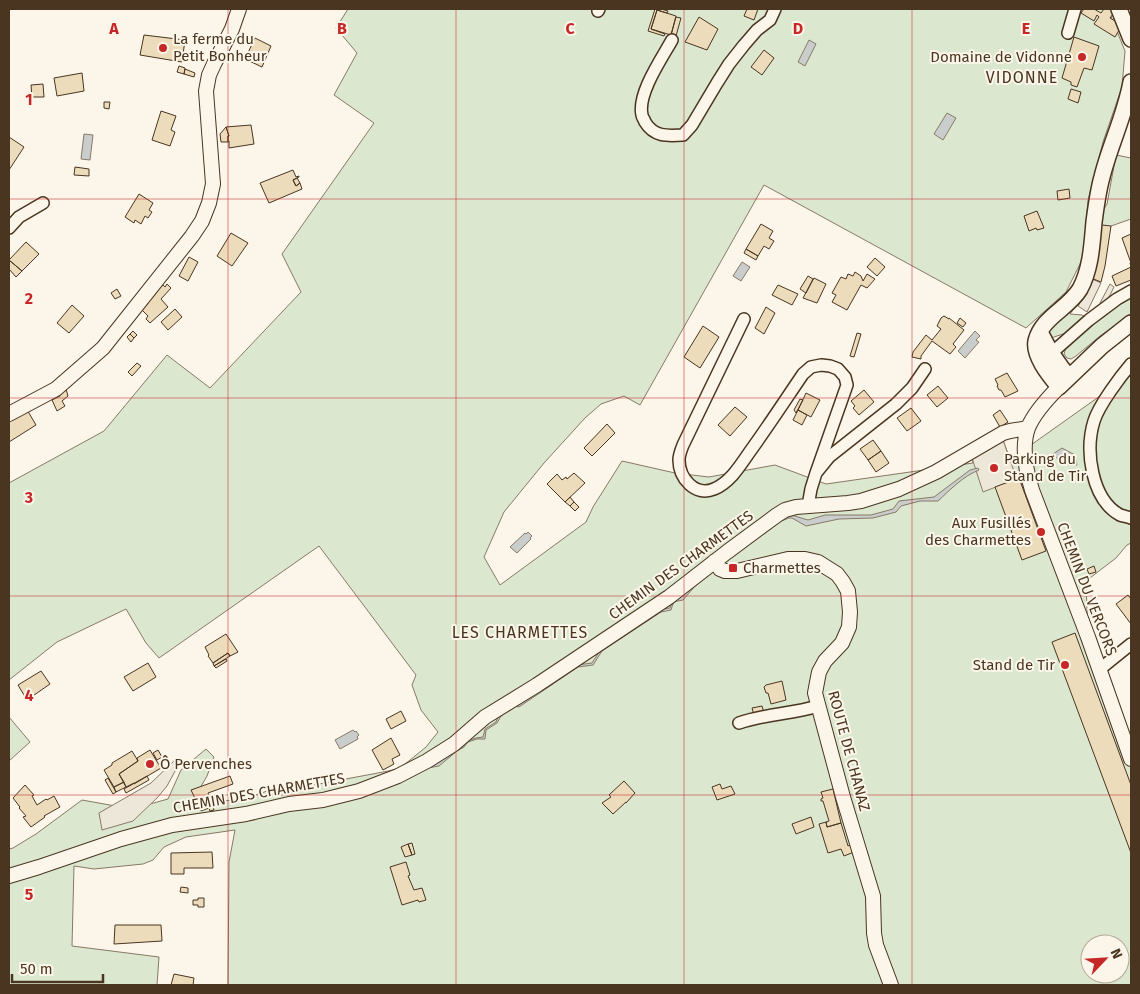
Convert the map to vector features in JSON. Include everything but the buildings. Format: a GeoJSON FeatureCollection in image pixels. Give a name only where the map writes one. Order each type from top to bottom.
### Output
{"type":"FeatureCollection","features":[{"type":"Feature","properties":{"kind":"main road"},"geometry":{"type":"LineString","coordinates":[[1119,9],[1131,39]]}},
{"type":"Feature","properties":{"kind":"main road"},"geometry":{"type":"LineString","coordinates":[[1131,82],[1129,96],[1109,149],[1101,179],[1094,219],[1091,253],[1085,276],[1079,290],[1045,323],[1036,342],[1037,352],[1046,358],[1046,372],[1064,382],[1131,323]]}},
{"type":"Feature","properties":{"kind":"main road"},"geometry":{"type":"LineString","coordinates":[[1120,121],[1131,103]]}},
{"type":"Feature","properties":{"kind":"street"},"geometry":{"type":"LineString","coordinates":[[9,414],[56,389],[103,348],[202,221],[209,203],[212,184],[206,91],[209,75],[232,29],[239,9]]}},
{"type":"Feature","properties":{"kind":"street"},"geometry":{"type":"LineString","coordinates":[[672,40],[649,80],[642,97],[642,114],[649,128],[657,134],[668,136],[683,135],[692,125],[729,64],[757,30],[770,20],[775,9]]}},
{"type":"Feature","properties":{"kind":"street"},"geometry":{"type":"LineString","coordinates":[[1068,33],[1075,9]]}},
{"type":"Feature","properties":{"kind":"street"},"geometry":{"type":"LineString","coordinates":[[9,228],[19,217],[43,204]]}},
{"type":"Feature","properties":{"kind":"street"},"geometry":{"type":"LineString","coordinates":[[1046,358],[1089,320],[1131,291]]}},
{"type":"Feature","properties":{"kind":"street"},"geometry":{"type":"LineString","coordinates":[[744,319],[683,445],[679,459],[680,467],[688,483],[695,489],[704,491],[714,489],[724,483],[734,474],[803,374],[811,367],[821,365],[838,369],[845,377],[846,385],[816,473],[808,506]]}},
{"type":"Feature","properties":{"kind":"street"},"geometry":{"type":"LineString","coordinates":[[1131,364],[1107,397],[1094,420],[1090,442],[1094,478],[1099,492],[1108,505],[1120,515],[1131,518]]}},
{"type":"Feature","properties":{"kind":"street"},"geometry":{"type":"LineString","coordinates":[[816,473],[830,457],[896,404],[912,388],[925,369]]}},
{"type":"Feature","properties":{"kind":"street"},"geometry":{"type":"LineString","coordinates":[[1028,428],[1038,411],[1064,382]]}},
{"type":"Feature","properties":{"kind":"street","name":"CHEMIN DES CHARMETTES"},"geometry":{"type":"LineString","coordinates":[[9,876],[121,839],[204,820],[246,814],[289,804],[323,800],[360,791],[398,776],[454,744],[485,717],[537,685],[717,565],[776,515],[785,510],[861,501],[899,489],[936,472],[1003,433],[1028,428]]}},
{"type":"Feature","properties":{"kind":"street","name":"CHEMIN DU VERCORS"},"geometry":{"type":"LineString","coordinates":[[1028,428],[1025,459],[1026,471],[1100,669],[1131,759]]}},
{"type":"Feature","properties":{"kind":"street","name":"ROUTE DE CHANAZ"},"geometry":{"type":"LineString","coordinates":[[717,565],[724,571],[737,571],[788,559],[805,559],[818,562],[829,568],[837,574],[848,591],[850,602],[849,628],[842,643],[825,661],[818,672],[815,693],[843,797],[873,896],[876,945],[891,985]]}},
{"type":"Feature","properties":{"kind":"street"},"geometry":{"type":"LineString","coordinates":[[1100,669],[1131,644]]}},
{"type":"Feature","properties":{"kind":"street"},"geometry":{"type":"LineString","coordinates":[[739,723],[749,719],[806,710],[818,706]]}},
{"type":"Feature","properties":{"kind":"green space"},"geometry":{"type":"Polygon","coordinates":[[[348,9],[1108,9],[1125,51],[1122,87],[1103,142],[1088,200],[1083,258],[1066,292],[1026,328],[764,185],[640,405],[624,396],[601,404],[585,418],[544,463],[504,512],[484,557],[500,585],[586,522],[593,507],[622,461],[675,473],[709,477],[775,465],[826,484],[973,463],[972,458],[1003,440],[1009,457],[1014,457],[1131,374],[1131,543],[1116,558],[1086,581],[1088,637],[1131,762],[1131,985],[228,985],[229,862],[235,830],[186,837],[164,847],[153,860],[143,864],[94,869],[74,866],[72,946],[159,957],[157,985],[9,985],[9,849],[36,834],[82,800],[132,809],[168,799],[181,770],[206,749],[214,757],[207,776],[192,802],[241,800],[273,789],[314,785],[399,769],[426,747],[438,732],[421,710],[412,685],[416,675],[319,546],[159,658],[146,643],[126,609],[57,642],[9,680],[9,483],[104,431],[167,355],[210,388],[301,292],[282,254],[374,123],[334,95],[357,53],[336,28],[348,9]]]}},
{"type":"Feature","properties":{"kind":"green space"},"geometry":{"type":"Polygon","coordinates":[[[1116,155],[1131,158],[1131,219],[1111,226],[1083,296],[1070,314],[1085,317],[1069,332],[1051,338],[1049,333],[1051,327],[1075,299],[1098,218],[1107,204],[1116,155]]]}},
{"type":"Feature","properties":{"kind":"green space"},"geometry":{"type":"Polygon","coordinates":[[[1131,296],[1131,314],[1076,356],[1071,359],[1067,358],[1064,354],[1066,348],[1083,331],[1114,305],[1131,296]]]}},
{"type":"Feature","properties":{"kind":"green space"},"geometry":{"type":"Polygon","coordinates":[[[9,717],[30,742],[9,761],[9,717]]]}},
{"type":"Feature","properties":{"kind":"shaded area"},"geometry":{"type":"Polygon","coordinates":[[[809,40],[816,44],[805,66],[798,62],[809,40]]]}},
{"type":"Feature","properties":{"kind":"shaded area"},"geometry":{"type":"Polygon","coordinates":[[[947,113],[956,118],[943,140],[934,134],[947,113]]]}},
{"type":"Feature","properties":{"kind":"shaded area"},"geometry":{"type":"Polygon","coordinates":[[[84,134],[93,135],[90,160],[81,159],[84,134]]]}},
{"type":"Feature","properties":{"kind":"shaded area"},"geometry":{"type":"Polygon","coordinates":[[[742,262],[750,267],[741,281],[733,276],[742,262]]]}},
{"type":"Feature","properties":{"kind":"shaded area"},"geometry":{"type":"Polygon","coordinates":[[[1092,279],[1101,283],[1087,312],[1078,306],[1092,279]]]}},
{"type":"Feature","properties":{"kind":"shaded area"},"geometry":{"type":"Polygon","coordinates":[[[1110,284],[1114,287],[1105,305],[1100,303],[1110,284]]]}},
{"type":"Feature","properties":{"kind":"shaded area"},"geometry":{"type":"Polygon","coordinates":[[[975,331],[980,336],[976,340],[979,342],[965,358],[958,351],[975,331]]]}},
{"type":"Feature","properties":{"kind":"shaded area","name":"Parking du Stand de Tir"},"geometry":{"type":"Polygon","coordinates":[[[1003,440],[1016,477],[1019,478],[983,492],[972,458],[1003,440]]]}},
{"type":"Feature","properties":{"kind":"shaded area"},"geometry":{"type":"Polygon","coordinates":[[[1062,448],[1075,455],[1077,465],[1064,463],[1053,454],[1062,448]]]}},
{"type":"Feature","properties":{"kind":"shaded area"},"geometry":{"type":"Polygon","coordinates":[[[978,468],[979,470],[962,480],[938,501],[920,501],[901,506],[896,512],[873,518],[839,519],[806,526],[789,518],[771,525],[736,554],[734,552],[756,537],[770,524],[788,514],[808,520],[825,515],[871,515],[893,509],[899,501],[934,497],[970,470],[978,468]]]}},
{"type":"Feature","properties":{"kind":"shaded area"},"geometry":{"type":"Polygon","coordinates":[[[528,532],[532,536],[531,539],[517,553],[510,547],[528,532]]]}},
{"type":"Feature","properties":{"kind":"shaded area"},"geometry":{"type":"Polygon","coordinates":[[[708,575],[683,600],[675,602],[671,610],[661,612],[602,651],[593,665],[578,667],[519,707],[515,706],[501,716],[497,723],[486,730],[485,739],[468,742],[439,766],[422,769],[463,746],[467,741],[483,737],[485,729],[496,722],[499,714],[516,704],[518,705],[577,665],[592,663],[601,649],[663,609],[670,608],[673,600],[708,575]]]}},
{"type":"Feature","properties":{"kind":"shaded area"},"geometry":{"type":"Polygon","coordinates":[[[353,730],[359,735],[358,739],[340,749],[335,740],[353,730]]]}},
{"type":"Feature","properties":{"kind":"shaded area"},"geometry":{"type":"Polygon","coordinates":[[[176,759],[180,762],[167,786],[157,798],[133,821],[102,830],[99,813],[151,783],[176,759]]]}},
{"type":"Feature","properties":{"kind":"place","name":"La ferme du Petit Bonheur"},"geometry":{"type":"Point","coordinates":[163,48]}},
{"type":"Feature","properties":{"kind":"place","name":"Domaine de Vidonne"},"geometry":{"type":"Point","coordinates":[1082,57]}},
{"type":"Feature","properties":{"kind":"place","name":"Parking du Stand de Tir"},"geometry":{"type":"Point","coordinates":[994,468]}},
{"type":"Feature","properties":{"kind":"place","name":"Aux Fusillés des Charmettes"},"geometry":{"type":"Point","coordinates":[1041,532]}},
{"type":"Feature","properties":{"kind":"place","name":"Charmettes"},"geometry":{"type":"Point","coordinates":[733,568]}},
{"type":"Feature","properties":{"kind":"place","name":"Stand de Tir"},"geometry":{"type":"Point","coordinates":[1065,665]}},
{"type":"Feature","properties":{"kind":"place","name":"Ô Pervenches"},"geometry":{"type":"Point","coordinates":[150,764]}},
{"type":"Feature","properties":{"kind":"district","name":"VIDONNE"},"geometry":{"type":"Point","coordinates":[1022,77]}},
{"type":"Feature","properties":{"kind":"district","name":"LES CHARMETTES"},"geometry":{"type":"Point","coordinates":[520,632]}}]}
